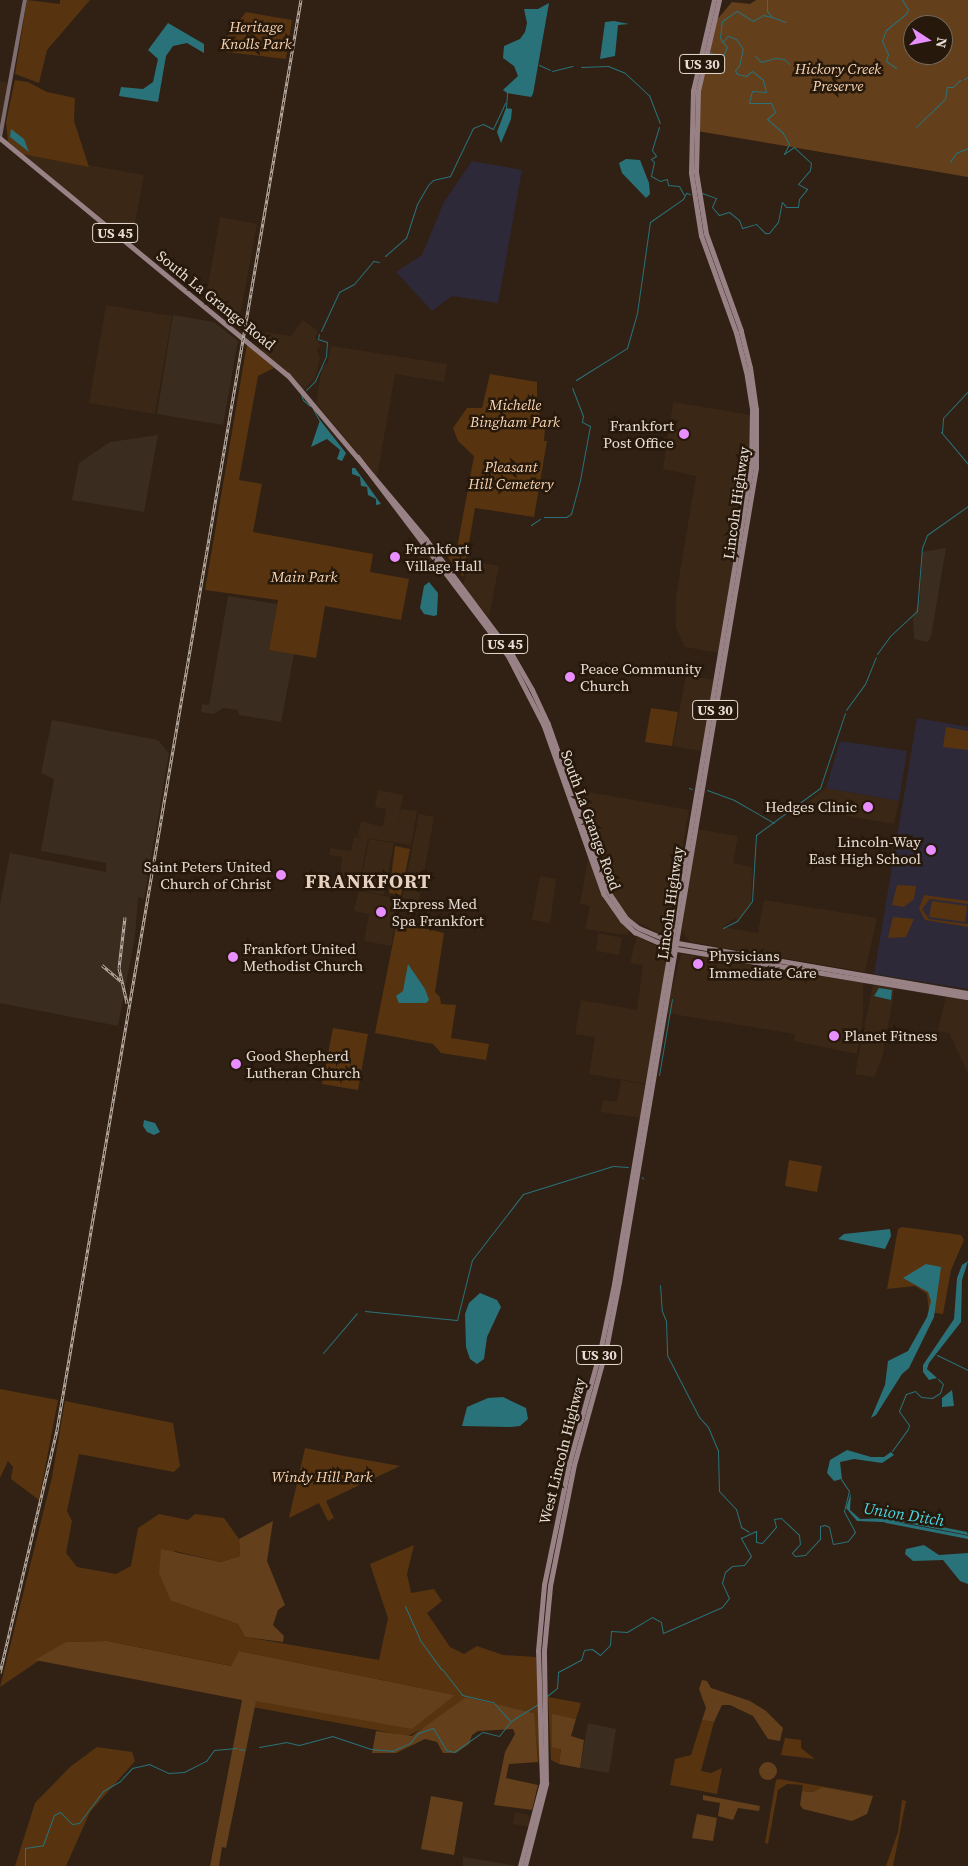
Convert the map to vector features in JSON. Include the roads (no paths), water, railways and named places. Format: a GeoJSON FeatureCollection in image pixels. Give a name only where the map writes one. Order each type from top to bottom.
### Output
{"type":"FeatureCollection","features":[{"type":"Feature","properties":{"kind":"main road"},"geometry":{"type":"LineString","coordinates":[[0,138],[25,0]]}},
{"type":"Feature","properties":{"kind":"main road","name":"Lincoln Highway"},"geometry":{"type":"LineString","coordinates":[[662,1015],[671,948],[752,460],[752,409],[746,368],[701,236],[691,172],[693,91],[714,0]]}},
{"type":"Feature","properties":{"kind":"main road","name":"Lincoln Highway"},"geometry":{"type":"LineString","coordinates":[[662,1015],[678,943],[690,853],[754,482],[757,444],[750,368],[741,331],[706,234],[696,172],[698,91],[719,0]]}},
{"type":"Feature","properties":{"kind":"main road","name":"South La Grange Road"},"geometry":{"type":"LineString","coordinates":[[0,138],[288,375],[358,455],[494,628],[527,679],[548,723],[613,901],[639,928],[672,942],[968,993]]}},
{"type":"Feature","properties":{"kind":"main road","name":"South La Grange Road"},"geometry":{"type":"LineString","coordinates":[[358,455],[482,618],[523,681],[544,724],[609,904],[635,932],[671,948],[968,997]]}},
{"type":"Feature","properties":{"kind":"main road","name":"West Lincoln Highway"},"geometry":{"type":"LineString","coordinates":[[525,1866],[545,1792],[544,1650],[550,1586],[574,1465],[610,1333],[662,1015]]}},
{"type":"Feature","properties":{"kind":"main road","name":"West Lincoln Highway"},"geometry":{"type":"LineString","coordinates":[[520,1866],[541,1791],[544,1707]]}},
{"type":"Feature","properties":{"kind":"water"},"geometry":{"type":"Polygon","coordinates":[[[549,3],[533,94],[531,97],[507,93],[503,90],[518,76],[514,66],[503,58],[504,46],[520,39],[525,32],[527,23],[524,9],[538,9],[549,3]]]}},
{"type":"Feature","properties":{"kind":"water"},"geometry":{"type":"Polygon","coordinates":[[[614,21],[629,24],[618,25],[615,56],[600,59],[605,22],[614,21]]]}},
{"type":"Feature","properties":{"kind":"water"},"geometry":{"type":"Polygon","coordinates":[[[168,23],[204,44],[204,53],[187,43],[173,46],[166,56],[158,102],[119,96],[121,87],[143,89],[153,82],[158,59],[148,50],[168,23]]]}},
{"type":"Feature","properties":{"kind":"water"},"geometry":{"type":"Polygon","coordinates":[[[506,108],[512,109],[511,119],[501,143],[497,132],[506,108]]]}},
{"type":"Feature","properties":{"kind":"water"},"geometry":{"type":"Polygon","coordinates":[[[11,129],[24,139],[29,152],[10,137],[11,129]]]}},
{"type":"Feature","properties":{"kind":"water"},"geometry":{"type":"Polygon","coordinates":[[[626,159],[640,160],[649,183],[650,194],[646,198],[622,173],[619,163],[626,159]]]}},
{"type":"Feature","properties":{"kind":"water"},"geometry":{"type":"Polygon","coordinates":[[[320,420],[346,453],[342,461],[337,459],[340,450],[327,439],[311,447],[320,420]]]}},
{"type":"Feature","properties":{"kind":"water"},"geometry":{"type":"Polygon","coordinates":[[[352,468],[355,468],[381,504],[376,505],[376,499],[368,495],[367,487],[361,486],[360,477],[352,474],[352,468]]]}},
{"type":"Feature","properties":{"kind":"water"},"geometry":{"type":"Polygon","coordinates":[[[429,582],[438,593],[437,615],[434,616],[424,614],[420,608],[424,586],[429,582]]]}},
{"type":"Feature","properties":{"kind":"water"},"geometry":{"type":"Polygon","coordinates":[[[408,964],[425,989],[429,1000],[426,1003],[399,1003],[396,996],[403,991],[408,964]]]}},
{"type":"Feature","properties":{"kind":"water"},"geometry":{"type":"Polygon","coordinates":[[[879,988],[892,990],[891,1000],[874,996],[879,988]]]}},
{"type":"Feature","properties":{"kind":"water"},"geometry":{"type":"Polygon","coordinates":[[[144,1120],[155,1123],[160,1132],[154,1135],[147,1132],[143,1126],[144,1120]]]}},
{"type":"Feature","properties":{"kind":"water"},"geometry":{"type":"Polygon","coordinates":[[[890,1229],[891,1236],[885,1249],[838,1239],[844,1234],[890,1229]]]}},
{"type":"Feature","properties":{"kind":"water"},"geometry":{"type":"Polygon","coordinates":[[[968,1261],[962,1280],[961,1322],[929,1363],[927,1369],[937,1378],[929,1380],[923,1372],[923,1365],[954,1319],[957,1278],[962,1265],[968,1261]]]}},
{"type":"Feature","properties":{"kind":"water"},"geometry":{"type":"Polygon","coordinates":[[[926,1264],[941,1267],[934,1317],[909,1368],[902,1374],[876,1415],[871,1418],[885,1385],[888,1361],[908,1351],[927,1317],[931,1301],[928,1292],[903,1278],[926,1264]]]}},
{"type":"Feature","properties":{"kind":"water"},"geometry":{"type":"Polygon","coordinates":[[[480,1293],[497,1300],[501,1307],[487,1337],[484,1359],[477,1364],[470,1359],[466,1347],[465,1314],[469,1303],[480,1293]]]}},
{"type":"Feature","properties":{"kind":"water"},"geometry":{"type":"Polygon","coordinates":[[[952,1390],[954,1406],[942,1407],[942,1398],[952,1390]]]}},
{"type":"Feature","properties":{"kind":"water"},"geometry":{"type":"Polygon","coordinates":[[[503,1397],[526,1408],[528,1419],[520,1426],[511,1427],[462,1426],[467,1407],[488,1398],[503,1397]]]}},
{"type":"Feature","properties":{"kind":"water"},"geometry":{"type":"Polygon","coordinates":[[[847,1450],[871,1457],[884,1457],[891,1452],[894,1455],[882,1463],[854,1459],[840,1462],[842,1479],[834,1481],[827,1473],[830,1460],[847,1450]]]}},
{"type":"Feature","properties":{"kind":"water"},"geometry":{"type":"Polygon","coordinates":[[[851,1493],[850,1510],[860,1519],[897,1518],[967,1532],[968,1535],[906,1523],[857,1521],[846,1508],[851,1493]]]}},
{"type":"Feature","properties":{"kind":"water"},"geometry":{"type":"Polygon","coordinates":[[[924,1545],[939,1555],[968,1553],[968,1584],[960,1581],[943,1560],[913,1561],[905,1554],[906,1549],[924,1545]]]}},
{"type":"Feature","properties":{"kind":"waterway"},"geometry":{"type":"LineString","coordinates":[[702,193],[716,198],[712,207],[719,215],[729,212],[739,220],[742,228],[756,224],[765,233],[769,233],[778,222],[782,202],[786,207],[798,207],[799,199],[807,189],[798,184],[810,170],[811,163],[794,147],[784,154],[789,144],[783,133],[767,119],[775,112],[771,103],[749,103],[752,91],[766,92],[763,80],[752,71],[746,76],[737,74],[735,70],[739,66],[743,49],[736,39],[728,36],[722,42],[720,37],[722,21],[737,11],[753,21],[763,15],[772,17],[767,11],[767,0]]}},
{"type":"Feature","properties":{"kind":"waterway"},"geometry":{"type":"LineString","coordinates":[[896,68],[886,61],[888,54],[882,41],[886,30],[906,14],[908,9],[902,0]]}},
{"type":"Feature","properties":{"kind":"waterway"},"geometry":{"type":"LineString","coordinates":[[772,17],[785,22]]}},
{"type":"Feature","properties":{"kind":"waterway"},"geometry":{"type":"LineString","coordinates":[[710,52],[721,60],[727,47],[723,42]]}},
{"type":"Feature","properties":{"kind":"waterway"},"geometry":{"type":"LineString","coordinates":[[755,56],[761,62],[775,58],[784,59],[789,64]]}},
{"type":"Feature","properties":{"kind":"waterway"},"geometry":{"type":"LineString","coordinates":[[539,65],[550,70]]}},
{"type":"Feature","properties":{"kind":"waterway"},"geometry":{"type":"LineString","coordinates":[[552,71],[572,66]]}},
{"type":"Feature","properties":{"kind":"waterway"},"geometry":{"type":"LineString","coordinates":[[581,67],[608,66],[625,73],[649,95],[660,123]]}},
{"type":"Feature","properties":{"kind":"waterway"},"geometry":{"type":"LineString","coordinates":[[964,79],[968,77]]}},
{"type":"Feature","properties":{"kind":"waterway"},"geometry":{"type":"LineString","coordinates":[[916,127],[945,99],[947,87],[953,87],[960,80]]}},
{"type":"Feature","properties":{"kind":"waterway"},"geometry":{"type":"LineString","coordinates":[[506,108],[507,92]]}},
{"type":"Feature","properties":{"kind":"waterway"},"geometry":{"type":"LineString","coordinates":[[385,256],[406,238],[417,204],[428,185],[433,180],[450,176],[473,128],[483,124],[493,129],[505,103]]}},
{"type":"Feature","properties":{"kind":"waterway"},"geometry":{"type":"LineString","coordinates":[[659,127],[652,150],[656,156],[651,159],[654,162],[651,176],[660,181],[667,179],[668,185],[679,186],[684,195]]}},
{"type":"Feature","properties":{"kind":"waterway"},"geometry":{"type":"LineString","coordinates":[[950,162],[956,153],[968,148]]}},
{"type":"Feature","properties":{"kind":"waterway"},"geometry":{"type":"LineString","coordinates":[[576,380],[627,348],[637,313],[650,222],[683,199],[686,193],[690,194]]}},
{"type":"Feature","properties":{"kind":"waterway"},"geometry":{"type":"LineString","coordinates":[[321,331],[339,292],[354,284],[373,261],[379,262]]}},
{"type":"Feature","properties":{"kind":"waterway"},"geometry":{"type":"LineString","coordinates":[[306,390],[315,381],[326,356],[327,342],[318,339],[319,334]]}},
{"type":"Feature","properties":{"kind":"waterway"},"geometry":{"type":"LineString","coordinates":[[544,517],[566,517],[571,514],[580,480],[590,426],[582,422],[583,416],[572,388]]}},
{"type":"Feature","properties":{"kind":"waterway"},"geometry":{"type":"LineString","coordinates":[[942,433],[943,418],[968,391]]}},
{"type":"Feature","properties":{"kind":"waterway"},"geometry":{"type":"LineString","coordinates":[[301,394],[303,400],[310,406]]}},
{"type":"Feature","properties":{"kind":"waterway"},"geometry":{"type":"LineString","coordinates":[[313,409],[319,420]]}},
{"type":"Feature","properties":{"kind":"waterway"},"geometry":{"type":"LineString","coordinates":[[941,432],[968,464]]}},
{"type":"Feature","properties":{"kind":"waterway"},"geometry":{"type":"LineString","coordinates":[[877,654],[890,636],[917,611],[922,548],[927,535],[968,506]]}},
{"type":"Feature","properties":{"kind":"waterway"},"geometry":{"type":"LineString","coordinates":[[531,525],[540,519]]}},
{"type":"Feature","properties":{"kind":"waterway"},"geometry":{"type":"LineString","coordinates":[[846,710],[865,684],[876,657]]}},
{"type":"Feature","properties":{"kind":"waterway"},"geometry":{"type":"LineString","coordinates":[[723,928],[737,921],[752,901],[756,835],[820,788],[845,713]]}},
{"type":"Feature","properties":{"kind":"waterway"},"geometry":{"type":"LineString","coordinates":[[707,790],[734,800],[774,823]]}},
{"type":"Feature","properties":{"kind":"waterway"},"geometry":{"type":"LineString","coordinates":[[659,1075],[672,999]]}},
{"type":"Feature","properties":{"kind":"waterway"},"geometry":{"type":"LineString","coordinates":[[365,1311],[457,1320],[472,1260],[523,1194],[613,1166],[628,1167]]}},
{"type":"Feature","properties":{"kind":"waterway"},"geometry":{"type":"LineString","coordinates":[[660,1285],[662,1311],[666,1321],[667,1355],[699,1417],[708,1427],[718,1451],[719,1491],[736,1509],[741,1527],[749,1532]]}},
{"type":"Feature","properties":{"kind":"waterway"},"geometry":{"type":"LineString","coordinates":[[323,1353],[357,1313]]}},
{"type":"Feature","properties":{"kind":"waterway"},"geometry":{"type":"LineString","coordinates":[[937,1355],[968,1370]]}},
{"type":"Feature","properties":{"kind":"waterway"},"geometry":{"type":"LineString","coordinates":[[892,1451],[909,1425],[899,1411],[906,1394],[915,1391],[921,1397],[932,1398],[940,1393],[943,1384],[938,1379]]}},
{"type":"Feature","properties":{"kind":"waterway"},"geometry":{"type":"LineString","coordinates":[[547,1696],[557,1688],[558,1672],[581,1660],[584,1650],[592,1649],[600,1655],[610,1645],[611,1631],[627,1632],[652,1617],[661,1622],[663,1633],[722,1607],[729,1598],[722,1583],[725,1572],[732,1566],[744,1565],[751,1556],[741,1538],[756,1531],[756,1542],[762,1543],[776,1527],[774,1519],[781,1518],[799,1535],[800,1544],[792,1553],[795,1556],[805,1555],[820,1539],[820,1526],[825,1525],[829,1527],[833,1544],[848,1541],[855,1532],[844,1511],[849,1491],[841,1479]]}},
{"type":"Feature","properties":{"kind":"waterway","name":"Union Ditch"},"geometry":{"type":"LineString","coordinates":[[886,1521],[968,1537]]}},
{"type":"Feature","properties":{"kind":"waterway"},"geometry":{"type":"LineString","coordinates":[[405,1606],[420,1640],[441,1669]]}},
{"type":"Feature","properties":{"kind":"waterway"},"geometry":{"type":"LineString","coordinates":[[442,1669],[462,1695],[493,1702],[510,1721]]}},
{"type":"Feature","properties":{"kind":"waterway"},"geometry":{"type":"LineString","coordinates":[[259,1747],[286,1742],[299,1745],[332,1736],[371,1749],[392,1751],[410,1743],[418,1733],[433,1728],[446,1750],[454,1752],[483,1732],[499,1736],[511,1721],[538,1704]]}},
{"type":"Feature","properties":{"kind":"waterway"},"geometry":{"type":"LineString","coordinates":[[25,1866],[25,1848],[43,1845],[54,1815],[60,1812],[72,1824],[79,1823],[103,1791],[120,1781],[132,1768],[149,1764],[168,1773],[184,1772],[206,1761],[214,1750],[237,1748]]}},
{"type":"Feature","properties":{"kind":"waterway"},"geometry":{"type":"LineString","coordinates":[[239,1749],[244,1750]]}},
{"type":"Feature","properties":{"kind":"railway"},"geometry":{"type":"LineString","coordinates":[[0,1673],[57,1430],[301,0]]}},
{"type":"Feature","properties":{"kind":"railway"},"geometry":{"type":"LineString","coordinates":[[125,917],[119,968],[127,1003]]}},
{"type":"Feature","properties":{"kind":"railway"},"geometry":{"type":"LineString","coordinates":[[102,965],[121,981]]}},
{"type":"Feature","properties":{"kind":"place","name":"Frankfort Post Office"},"geometry":{"type":"Point","coordinates":[684,434]}},
{"type":"Feature","properties":{"kind":"place","name":"Frankfort Village Hall"},"geometry":{"type":"Point","coordinates":[395,557]}},
{"type":"Feature","properties":{"kind":"place","name":"Peace Community Church"},"geometry":{"type":"Point","coordinates":[570,677]}},
{"type":"Feature","properties":{"kind":"place","name":"Hedges Clinic"},"geometry":{"type":"Point","coordinates":[868,807]}},
{"type":"Feature","properties":{"kind":"place","name":"Lincoln-Way East High School"},"geometry":{"type":"Point","coordinates":[931,850]}},
{"type":"Feature","properties":{"kind":"place","name":"Saint Peters United Church of Christ"},"geometry":{"type":"Point","coordinates":[281,875]}},
{"type":"Feature","properties":{"kind":"place","name":"Express Med Spa Frankfort"},"geometry":{"type":"Point","coordinates":[381,912]}},
{"type":"Feature","properties":{"kind":"place","name":"Frankfort United Methodist Church"},"geometry":{"type":"Point","coordinates":[233,957]}},
{"type":"Feature","properties":{"kind":"place","name":"Physicians Immediate Care"},"geometry":{"type":"Point","coordinates":[698,964]}},
{"type":"Feature","properties":{"kind":"place","name":"Planet Fitness"},"geometry":{"type":"Point","coordinates":[834,1036]}},
{"type":"Feature","properties":{"kind":"place","name":"Good Shepherd Lutheran Church"},"geometry":{"type":"Point","coordinates":[236,1064]}},
{"type":"Feature","properties":{"kind":"district","name":"FRANKFORT"},"geometry":{"type":"Point","coordinates":[368,881]}},
{"type":"Feature","properties":{"kind":"park label","name":"Heritage Knolls Park"},"geometry":{"type":"Point","coordinates":[256,34]}},
{"type":"Feature","properties":{"kind":"park label","name":"Hickory Creek Preserve"},"geometry":{"type":"Point","coordinates":[838,76]}},
{"type":"Feature","properties":{"kind":"park label","name":"Michelle Bingham Park"},"geometry":{"type":"Point","coordinates":[515,412]}},
{"type":"Feature","properties":{"kind":"park label","name":"Pleasant Hill Cemetery"},"geometry":{"type":"Point","coordinates":[511,474]}},
{"type":"Feature","properties":{"kind":"park label","name":"Main Park"},"geometry":{"type":"Point","coordinates":[304,577]}},
{"type":"Feature","properties":{"kind":"park label","name":"Windy Hill Park"},"geometry":{"type":"Point","coordinates":[322,1477]}}]}
